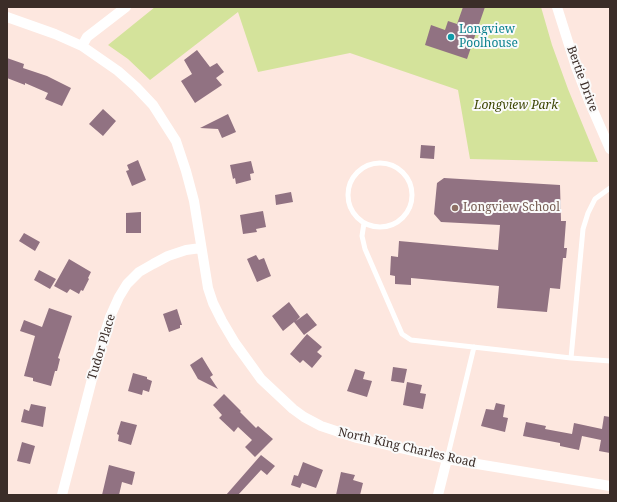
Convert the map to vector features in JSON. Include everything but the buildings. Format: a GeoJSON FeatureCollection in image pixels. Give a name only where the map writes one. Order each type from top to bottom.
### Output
{"type":"FeatureCollection","features":[{"type":"Feature","properties":{"kind":"street"},"geometry":{"type":"LineString","coordinates":[[82,46],[87,37],[126,7]]}},
{"type":"Feature","properties":{"kind":"street","name":"Bertie Drive"},"geometry":{"type":"LineString","coordinates":[[558,7],[576,67],[610,149]]}},
{"type":"Feature","properties":{"kind":"street","name":"North King Charles Road"},"geometry":{"type":"LineString","coordinates":[[7,17],[56,34],[82,46],[118,71],[153,105],[176,141],[186,171],[194,201],[208,288],[222,321],[235,343],[261,379],[282,400],[304,417],[321,426],[340,433],[447,459],[610,486]]}},
{"type":"Feature","properties":{"kind":"street","name":"Tudor Place"},"geometry":{"type":"LineString","coordinates":[[62,495],[99,352],[110,316],[119,297],[127,284],[140,272],[153,264],[168,256],[186,250],[201,248]]}},
{"type":"Feature","properties":{"kind":"street"},"geometry":{"type":"LineString","coordinates":[[438,495],[447,459]]}},
{"type":"Feature","properties":{"kind":"lane"},"geometry":{"type":"LineString","coordinates":[[381,162],[391,164],[408,178],[412,188],[412,198],[409,209],[395,224],[384,227],[364,223],[356,216],[350,207],[348,196],[349,186],[354,176],[361,169],[370,164],[381,162]]}},
{"type":"Feature","properties":{"kind":"lane"},"geometry":{"type":"LineString","coordinates":[[571,358],[583,229],[588,213],[595,199],[610,188]]}},
{"type":"Feature","properties":{"kind":"lane"},"geometry":{"type":"LineString","coordinates":[[364,223],[362,236],[365,249],[402,334],[411,340],[610,361]]}},
{"type":"Feature","properties":{"kind":"lane"},"geometry":{"type":"LineString","coordinates":[[447,459],[474,347]]}},
{"type":"Feature","properties":{"kind":"green space","name":"Longview Park"},"geometry":{"type":"Polygon","coordinates":[[[155,7],[541,7],[552,45],[568,89],[598,162],[470,159],[458,90],[350,53],[258,72],[238,12],[150,80],[128,59],[108,45],[155,7]]]}},
{"type":"Feature","properties":{"kind":"place","name":"Longview Poolhouse"},"geometry":{"type":"Point","coordinates":[451,37]}},
{"type":"Feature","properties":{"kind":"place","name":"Longview School"},"geometry":{"type":"Point","coordinates":[455,208]}}]}
